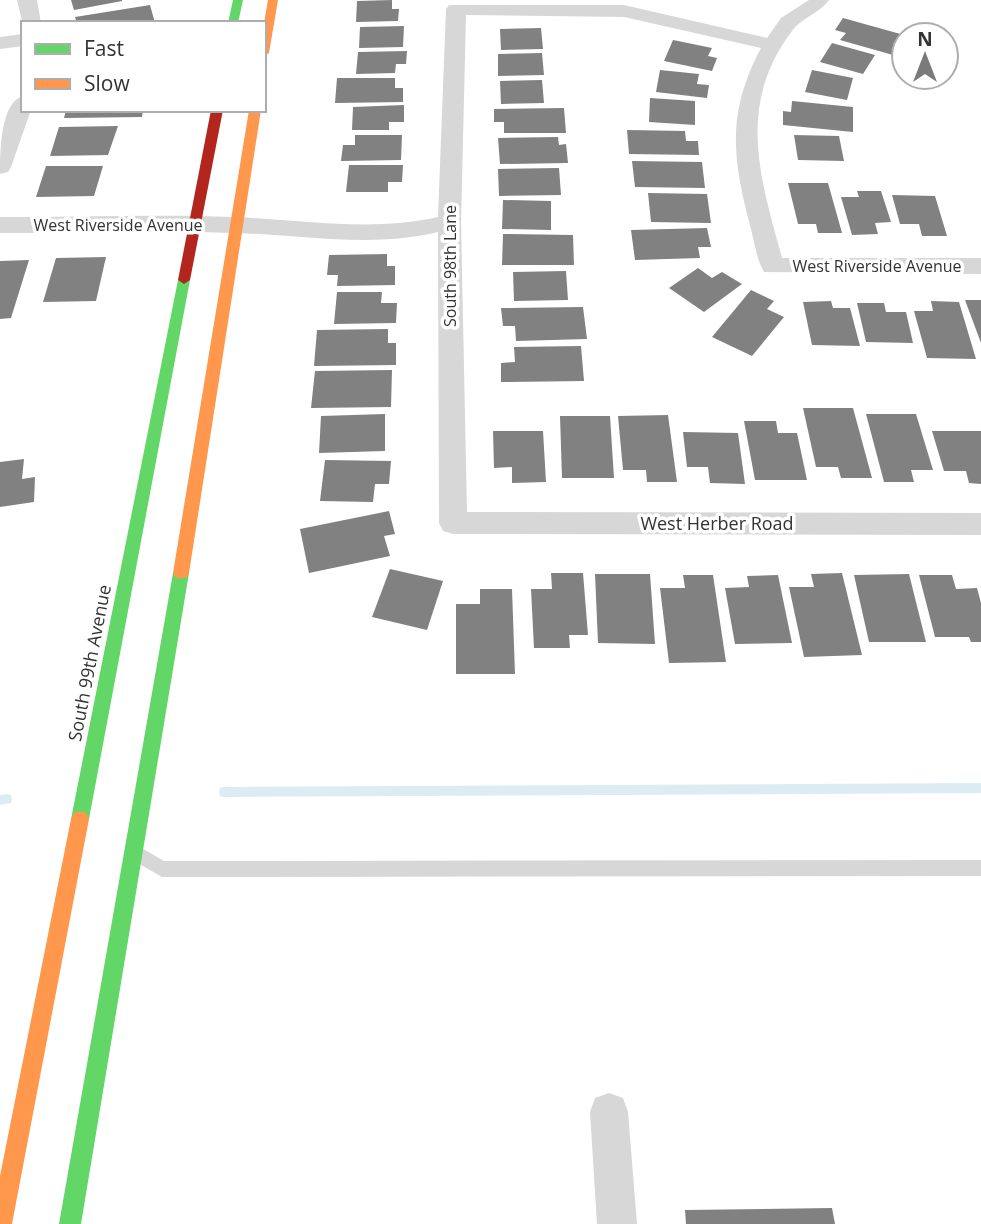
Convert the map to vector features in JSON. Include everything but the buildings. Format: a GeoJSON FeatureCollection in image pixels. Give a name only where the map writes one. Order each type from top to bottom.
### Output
{"type":"FeatureCollection","features":[{"type":"Feature","properties":{"kind":"main road"},"geometry":{"type":"LineString","coordinates":[[233,21],[238,0]]}},
{"type":"Feature","properties":{"kind":"main road"},"geometry":{"type":"LineString","coordinates":[[266,41],[273,0]]}},
{"type":"Feature","properties":{"kind":"main road","name":"South 99th Avenue"},"geometry":{"type":"LineString","coordinates":[[1,1224],[217,112]]}},
{"type":"Feature","properties":{"kind":"main road"},"geometry":{"type":"LineString","coordinates":[[70,1224],[148,771],[255,112]]}},
{"type":"Feature","properties":{"kind":"street"},"geometry":{"type":"LineString","coordinates":[[27,0],[31,21]]}},
{"type":"Feature","properties":{"kind":"street"},"geometry":{"type":"LineString","coordinates":[[773,44],[791,9],[811,12],[819,0]]}},
{"type":"Feature","properties":{"kind":"street","name":"South 98th Lane"},"geometry":{"type":"LineString","coordinates":[[453,523],[449,222],[456,9],[624,12],[670,19],[773,44]]}},
{"type":"Feature","properties":{"kind":"street"},"geometry":{"type":"LineString","coordinates":[[0,43],[21,40]]}},
{"type":"Feature","properties":{"kind":"street","name":"West Riverside Avenue"},"geometry":{"type":"LineString","coordinates":[[773,44],[755,80],[743,124],[746,159],[772,266],[981,266]]}},
{"type":"Feature","properties":{"kind":"street"},"geometry":{"type":"LineString","coordinates":[[0,167],[21,108]]}},
{"type":"Feature","properties":{"kind":"street","name":"West Riverside Avenue"},"geometry":{"type":"LineString","coordinates":[[0,225],[237,225],[291,231],[414,230],[449,222]]}},
{"type":"Feature","properties":{"kind":"street","name":"West Herber Road"},"geometry":{"type":"LineString","coordinates":[[453,523],[981,524]]}},
{"type":"Feature","properties":{"kind":"street"},"geometry":{"type":"LineString","coordinates":[[608,1112],[617,1224]]}},
{"type":"Feature","properties":{"kind":"lane"},"geometry":{"type":"LineString","coordinates":[[133,851],[162,869],[981,869]]}},
{"type":"Feature","properties":{"kind":"waterway"},"geometry":{"type":"LineString","coordinates":[[224,792],[981,788]]}},
{"type":"Feature","properties":{"kind":"waterway"},"geometry":{"type":"LineString","coordinates":[[0,800],[7,799]]}},
{"type":"Feature","properties":{"kind":"traffic: fast"},"geometry":{"type":"LineString","coordinates":[[233,21],[238,0]]}},
{"type":"Feature","properties":{"kind":"traffic: fast"},"geometry":{"type":"LineString","coordinates":[[80,819],[184,280]]}},
{"type":"Feature","properties":{"kind":"traffic: fast"},"geometry":{"type":"LineString","coordinates":[[70,1224],[181,573]]}},
{"type":"Feature","properties":{"kind":"traffic: slow"},"geometry":{"type":"LineString","coordinates":[[266,41],[273,0]]}},
{"type":"Feature","properties":{"kind":"traffic: slow"},"geometry":{"type":"LineString","coordinates":[[181,573],[255,112]]}},
{"type":"Feature","properties":{"kind":"traffic: slow"},"geometry":{"type":"LineString","coordinates":[[1,1224],[80,819]]}},
{"type":"Feature","properties":{"kind":"traffic: jam"},"geometry":{"type":"LineString","coordinates":[[184,280],[217,112]]}}]}
